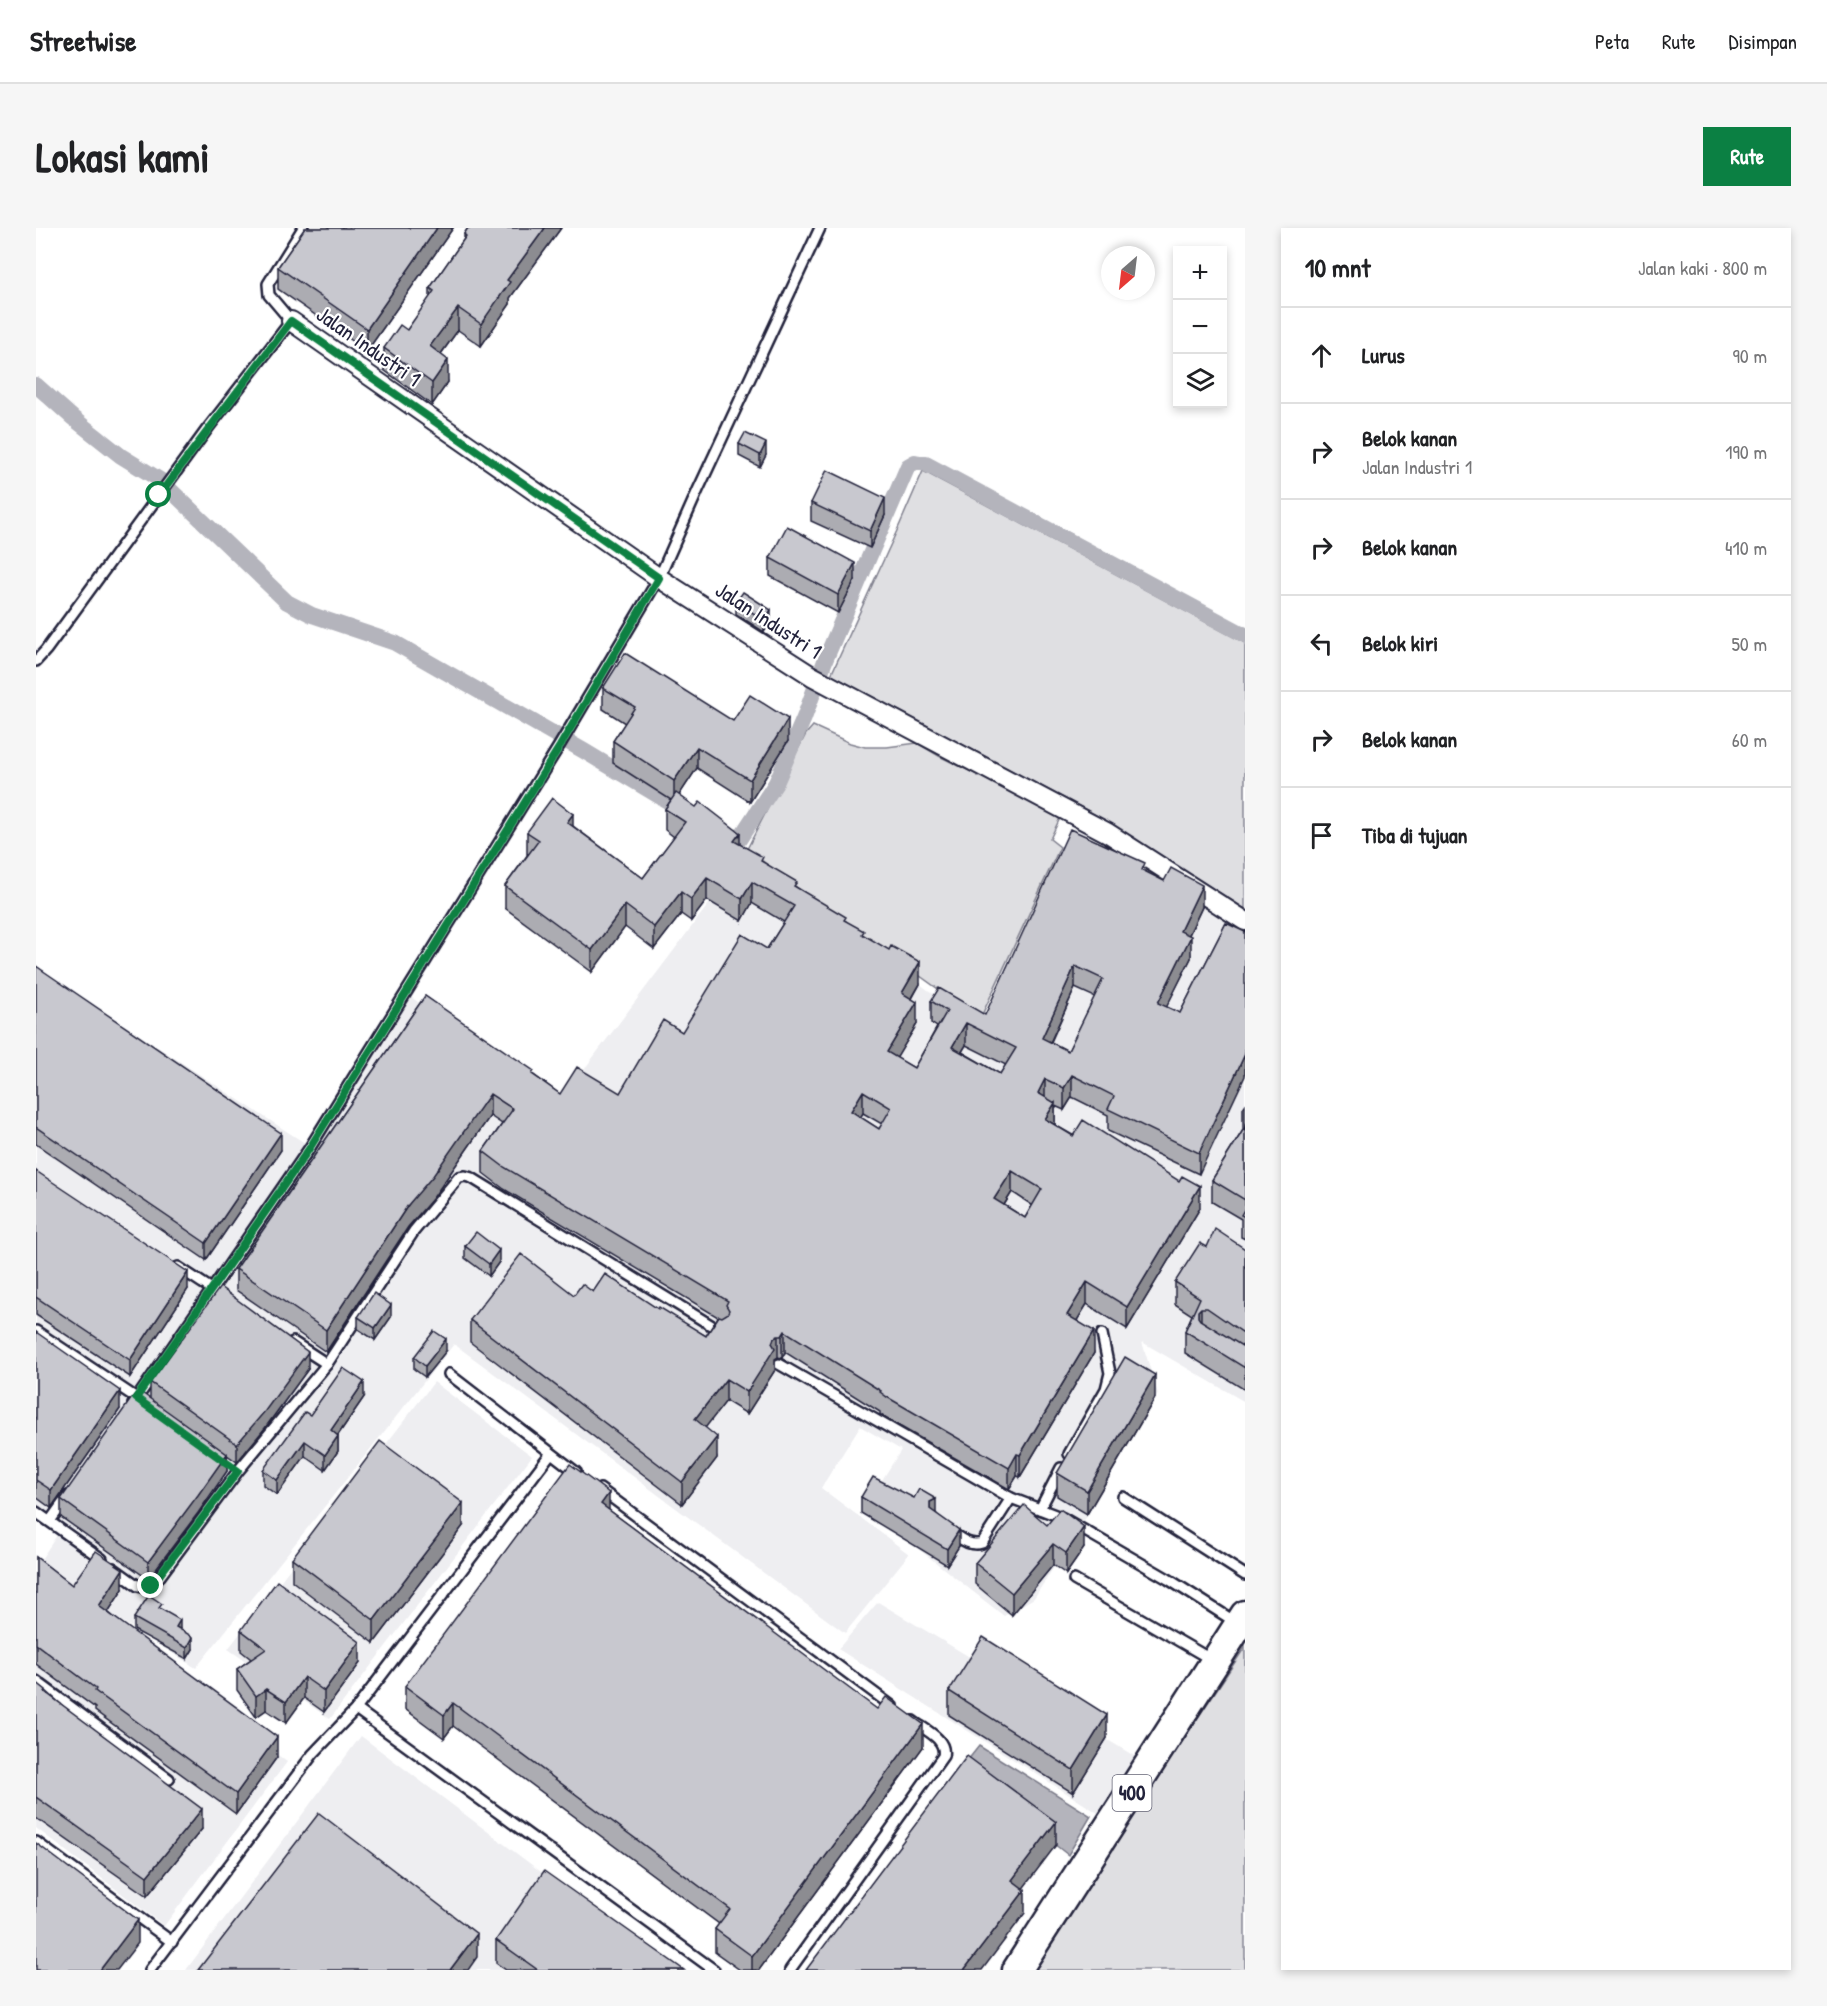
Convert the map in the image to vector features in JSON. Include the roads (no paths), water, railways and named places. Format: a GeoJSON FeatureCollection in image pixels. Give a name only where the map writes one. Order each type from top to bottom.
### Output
{"type":"FeatureCollection","features":[{"type":"Feature","properties":{"kind":"main road","name":"400"},"geometry":{"type":"LineString","coordinates":[[1017,1970],[1242,1620]]}},
{"type":"Feature","properties":{"kind":"street","name":"Jalan Industri 1"},"geometry":{"type":"LineString","coordinates":[[291,321],[659,578],[817,679],[1108,833],[1245,921]]}},
{"type":"Feature","properties":{"kind":"lane"},"geometry":{"type":"LineString","coordinates":[[36,661],[291,321],[269,295],[268,284],[303,228]]}},
{"type":"Feature","properties":{"kind":"lane"},"geometry":{"type":"LineString","coordinates":[[130,1407],[309,1149],[560,746],[659,578],[820,228]]}},
{"type":"Feature","properties":{"kind":"lane"},"geometry":{"type":"LineString","coordinates":[[36,1512],[138,1586],[146,1588],[160,1576],[238,1471],[327,1364],[414,1232],[459,1177],[472,1178],[722,1332]]}},
{"type":"Feature","properties":{"kind":"lane"},"geometry":{"type":"LineString","coordinates":[[172,1263],[221,1295]]}},
{"type":"Feature","properties":{"kind":"lane"},"geometry":{"type":"LineString","coordinates":[[36,1331],[146,1405]]}},
{"type":"Feature","properties":{"kind":"lane"},"geometry":{"type":"LineString","coordinates":[[1040,1509],[1078,1436],[1106,1389],[1110,1373],[1102,1334]]}},
{"type":"Feature","properties":{"kind":"lane"},"geometry":{"type":"LineString","coordinates":[[289,1339],[327,1364]]}},
{"type":"Feature","properties":{"kind":"lane"},"geometry":{"type":"LineString","coordinates":[[779,1364],[1011,1498],[1063,1518],[1242,1620]]}},
{"type":"Feature","properties":{"kind":"lane"},"geometry":{"type":"LineString","coordinates":[[449,1374],[580,1474]]}},
{"type":"Feature","properties":{"kind":"lane"},"geometry":{"type":"LineString","coordinates":[[150,1970],[313,1754],[356,1709],[551,1453]]}},
{"type":"Feature","properties":{"kind":"lane"},"geometry":{"type":"LineString","coordinates":[[228,1465],[238,1471]]}},
{"type":"Feature","properties":{"kind":"lane"},"geometry":{"type":"LineString","coordinates":[[589,1482],[942,1742],[943,1756],[790,1970]]}},
{"type":"Feature","properties":{"kind":"lane"},"geometry":{"type":"LineString","coordinates":[[50,1521],[77,1483]]}},
{"type":"Feature","properties":{"kind":"lane"},"geometry":{"type":"LineString","coordinates":[[1123,1497],[1245,1575]]}},
{"type":"Feature","properties":{"kind":"lane"},"geometry":{"type":"LineString","coordinates":[[944,1527],[967,1543],[975,1545],[982,1543],[1011,1498]]}},
{"type":"Feature","properties":{"kind":"lane"},"geometry":{"type":"LineString","coordinates":[[1074,1580],[1216,1662]]}},
{"type":"Feature","properties":{"kind":"lane"},"geometry":{"type":"LineString","coordinates":[[36,1681],[169,1779]]}},
{"type":"Feature","properties":{"kind":"lane"},"geometry":{"type":"LineString","coordinates":[[356,1709],[714,1970]]}},
{"type":"Feature","properties":{"kind":"lane"},"geometry":{"type":"LineString","coordinates":[[36,1842],[172,1942]]}},
{"type":"Feature","properties":{"kind":"waterway"},"geometry":{"type":"LineString","coordinates":[[36,385],[121,456],[160,480],[287,602],[312,615],[395,643],[689,814]]}},
{"type":"Feature","properties":{"kind":"waterway"},"geometry":{"type":"LineString","coordinates":[[722,832],[738,841],[776,783],[804,718],[826,658],[908,466],[915,462],[926,464],[1245,635]]}}]}
